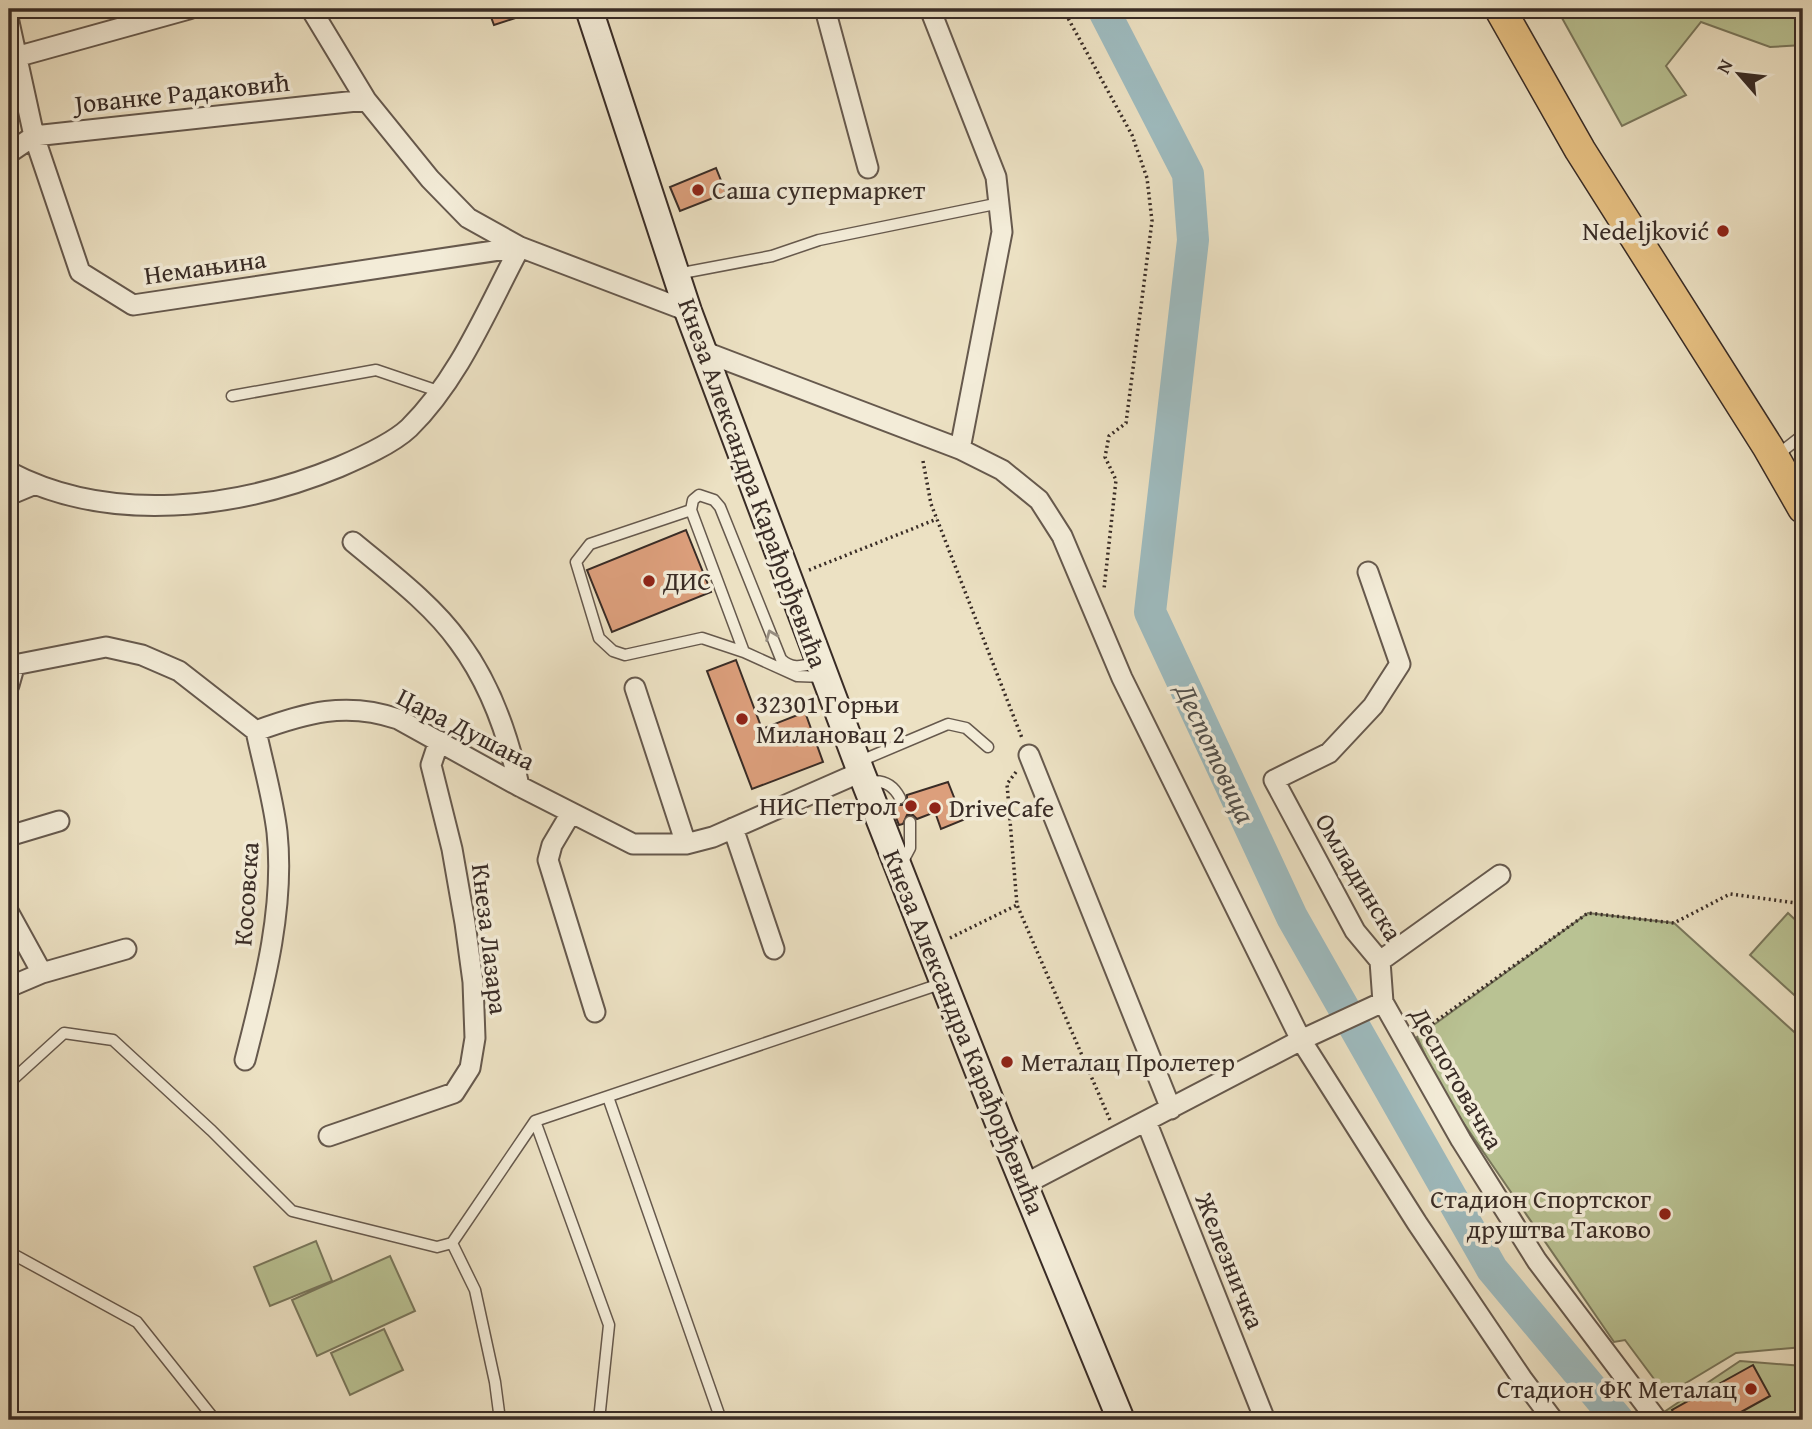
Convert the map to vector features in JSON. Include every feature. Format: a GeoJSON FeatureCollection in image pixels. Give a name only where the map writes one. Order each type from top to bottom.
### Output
{"type":"FeatureCollection","features":[{"type":"Feature","properties":{"kind":"main road"},"geometry":{"type":"LineString","coordinates":[[1500,9],[1580,150],[1774,457],[1803,508]]}},
{"type":"Feature","properties":{"kind":"street"},"geometry":{"type":"LineString","coordinates":[[16,57],[189,9]]}},
{"type":"Feature","properties":{"kind":"street"},"geometry":{"type":"LineString","coordinates":[[311,9],[366,100],[430,179],[468,218],[520,247],[688,311]]}},
{"type":"Feature","properties":{"kind":"street","name":"Кнеза Александра Карађорђевића"},"geometry":{"type":"LineString","coordinates":[[589,9],[688,311],[861,772],[929,949],[1121,1420]]}},
{"type":"Feature","properties":{"kind":"street"},"geometry":{"type":"LineString","coordinates":[[825,9],[869,168]]}},
{"type":"Feature","properties":{"kind":"street"},"geometry":{"type":"LineString","coordinates":[[930,9],[996,177],[1001,203],[1002,232],[960,449]]}},
{"type":"Feature","properties":{"kind":"street","name":"Немањина"},"geometry":{"type":"LineString","coordinates":[[9,22],[34,136],[80,272],[134,304],[520,247]]}},
{"type":"Feature","properties":{"kind":"street","name":"Јованке Радаковић"},"geometry":{"type":"LineString","coordinates":[[9,153],[34,136],[366,100]]}},
{"type":"Feature","properties":{"kind":"street"},"geometry":{"type":"LineString","coordinates":[[9,472],[33,485],[89,499],[158,507],[222,501],[304,481],[360,458],[406,430],[441,393],[520,247]]}},
{"type":"Feature","properties":{"kind":"street"},"geometry":{"type":"LineString","coordinates":[[705,352],[960,449],[1002,470],[1039,500],[1062,536],[1128,691],[1301,1040],[1417,1223],[1553,1420]]}},
{"type":"Feature","properties":{"kind":"street"},"geometry":{"type":"LineString","coordinates":[[9,495],[33,485]]}},
{"type":"Feature","properties":{"kind":"street"},"geometry":{"type":"LineString","coordinates":[[352,542],[408,587],[458,639],[479,671],[495,705],[510,746],[519,786]]}},
{"type":"Feature","properties":{"kind":"street","name":"Омладинска"},"geometry":{"type":"LineString","coordinates":[[1368,572],[1400,664],[1373,706],[1329,753],[1274,780],[1355,930],[1380,961],[1377,1004]]}},
{"type":"Feature","properties":{"kind":"street"},"geometry":{"type":"LineString","coordinates":[[9,685],[12,664],[106,648],[142,655],[179,671],[256,732]]}},
{"type":"Feature","properties":{"kind":"street"},"geometry":{"type":"LineString","coordinates":[[635,688],[686,844]]}},
{"type":"Feature","properties":{"kind":"street","name":"Цара Душана"},"geometry":{"type":"LineString","coordinates":[[256,732],[296,716],[365,709],[398,719],[519,786],[633,844],[686,844],[713,837],[861,772]]}},
{"type":"Feature","properties":{"kind":"street","name":"Косовска"},"geometry":{"type":"LineString","coordinates":[[245,1060],[268,963],[279,876],[277,831],[256,732]]}},
{"type":"Feature","properties":{"kind":"street","name":"Кнеза Лазара"},"geometry":{"type":"LineString","coordinates":[[329,1136],[454,1093],[470,1068],[475,1038],[473,982],[466,923],[432,765],[439,741]]}},
{"type":"Feature","properties":{"kind":"street"},"geometry":{"type":"LineString","coordinates":[[1029,755],[1171,1109]]}},
{"type":"Feature","properties":{"kind":"street"},"geometry":{"type":"LineString","coordinates":[[571,813],[552,845],[548,860],[594,1012]]}},
{"type":"Feature","properties":{"kind":"street"},"geometry":{"type":"LineString","coordinates":[[9,835],[59,821]]}},
{"type":"Feature","properties":{"kind":"street"},"geometry":{"type":"LineString","coordinates":[[733,828],[774,949]]}},
{"type":"Feature","properties":{"kind":"street"},"geometry":{"type":"LineString","coordinates":[[1380,961],[1500,875]]}},
{"type":"Feature","properties":{"kind":"street"},"geometry":{"type":"LineString","coordinates":[[9,913],[42,973]]}},
{"type":"Feature","properties":{"kind":"street"},"geometry":{"type":"LineString","coordinates":[[9,987],[42,973],[126,949]]}},
{"type":"Feature","properties":{"kind":"street"},"geometry":{"type":"LineString","coordinates":[[1025,1184],[1301,1040],[1377,1004]]}},
{"type":"Feature","properties":{"kind":"street","name":"Деспотовачка"},"geometry":{"type":"LineString","coordinates":[[1377,1004],[1406,1042],[1461,1140],[1537,1261],[1657,1420]]}},
{"type":"Feature","properties":{"kind":"street","name":"Железничка"},"geometry":{"type":"LineString","coordinates":[[1146,1121],[1265,1420]]}},
{"type":"Feature","properties":{"kind":"lane"},"geometry":{"type":"LineString","coordinates":[[676,274],[772,256],[819,240],[1001,203]]}},
{"type":"Feature","properties":{"kind":"lane"},"geometry":{"type":"LineString","coordinates":[[232,396],[376,370],[441,393]]}},
{"type":"Feature","properties":{"kind":"lane"},"geometry":{"type":"LineString","coordinates":[[1774,457],[1803,435]]}},
{"type":"Feature","properties":{"kind":"lane"},"geometry":{"type":"LineString","coordinates":[[744,652],[691,510],[693,500],[699,495],[715,499],[720,507],[781,660],[788,666],[823,670]]}},
{"type":"Feature","properties":{"kind":"lane"},"geometry":{"type":"LineString","coordinates":[[691,510],[590,544],[581,553],[576,562],[600,638],[613,651],[625,655],[702,638],[744,652],[797,676],[823,670]]}},
{"type":"Feature","properties":{"kind":"lane"},"geometry":{"type":"LineString","coordinates":[[861,772],[948,724],[966,728],[988,747]]}},
{"type":"Feature","properties":{"kind":"lane"},"geometry":{"type":"LineString","coordinates":[[861,772],[896,788],[900,798]]}},
{"type":"Feature","properties":{"kind":"lane"},"geometry":{"type":"LineString","coordinates":[[899,868],[910,848],[910,821]]}},
{"type":"Feature","properties":{"kind":"lane"},"geometry":{"type":"LineString","coordinates":[[9,1083],[64,1033],[113,1040],[212,1131],[292,1211],[437,1247],[452,1243],[535,1121],[943,983]]}},
{"type":"Feature","properties":{"kind":"lane"},"geometry":{"type":"LineString","coordinates":[[608,1097],[721,1420]]}},
{"type":"Feature","properties":{"kind":"lane"},"geometry":{"type":"LineString","coordinates":[[535,1121],[609,1325],[599,1420]]}},
{"type":"Feature","properties":{"kind":"lane"},"geometry":{"type":"LineString","coordinates":[[452,1243],[475,1290],[495,1382],[500,1420]]}},
{"type":"Feature","properties":{"kind":"lane"},"geometry":{"type":"LineString","coordinates":[[9,1252],[137,1322],[215,1420]]}},
{"type":"Feature","properties":{"kind":"path"},"geometry":{"type":"LineString","coordinates":[[1063,9],[1132,135],[1147,178],[1152,221],[1126,423],[1109,436],[1105,457],[1116,480],[1099,625]]}},
{"type":"Feature","properties":{"kind":"path"},"geometry":{"type":"LineString","coordinates":[[923,461],[931,504],[1029,755],[1007,784],[1017,905],[1117,1136]]}},
{"type":"Feature","properties":{"kind":"path"},"geometry":{"type":"LineString","coordinates":[[803,573],[937,519]]}},
{"type":"Feature","properties":{"kind":"path"},"geometry":{"type":"LineString","coordinates":[[1406,1042],[1588,914],[1674,923],[1730,894],[1803,904]]}},
{"type":"Feature","properties":{"kind":"path"},"geometry":{"type":"LineString","coordinates":[[929,949],[1017,905]]}},
{"type":"Feature","properties":{"kind":"green space"},"geometry":{"type":"Polygon","coordinates":[[[1557,9],[1803,9],[1803,45],[1770,47],[1701,22],[1666,66],[1686,95],[1622,126],[1557,9]]]}},
{"type":"Feature","properties":{"kind":"green space","name":"Стадион Спортског друштва Таково"},"geometry":{"type":"Polygon","coordinates":[[[1588,913],[1674,923],[1803,1040],[1803,1347],[1736,1353],[1666,1395],[1625,1340],[1614,1342],[1440,1089],[1417,1037],[1588,913]]]}},
{"type":"Feature","properties":{"kind":"green space"},"geometry":{"type":"Polygon","coordinates":[[[1788,913],[1803,927],[1803,1003],[1750,955],[1788,913]]]}},
{"type":"Feature","properties":{"kind":"green space"},"geometry":{"type":"Polygon","coordinates":[[[316,1241],[332,1281],[270,1306],[254,1267],[316,1241]]]}},
{"type":"Feature","properties":{"kind":"green space"},"geometry":{"type":"Polygon","coordinates":[[[390,1256],[415,1311],[317,1356],[292,1300],[390,1256]]]}},
{"type":"Feature","properties":{"kind":"green space"},"geometry":{"type":"Polygon","coordinates":[[[384,1329],[403,1370],[350,1395],[331,1353],[384,1329]]]}},
{"type":"Feature","properties":{"kind":"green space","name":"Стадион ФК Металац"},"geometry":{"type":"Polygon","coordinates":[[[1740,1361],[1803,1366],[1803,1420],[1669,1420],[1664,1412],[1740,1361]]]}},
{"type":"Feature","properties":{"kind":"building"},"geometry":{"type":"Polygon","coordinates":[[[488,9],[534,9],[534,12],[494,25],[488,9]]]}},
{"type":"Feature","properties":{"kind":"building","name":"Саша супермаркет"},"geometry":{"type":"Polygon","coordinates":[[[716,168],[726,193],[680,211],[670,187],[716,168]]]}},
{"type":"Feature","properties":{"kind":"building","name":"ДИС"},"geometry":{"type":"Polygon","coordinates":[[[686,530],[711,592],[612,632],[587,570],[686,530]]]}},
{"type":"Feature","properties":{"kind":"building","name":"32301 Горњи Милановац 2"},"geometry":{"type":"Polygon","coordinates":[[[736,660],[762,729],[805,712],[823,762],[752,789],[707,671],[736,660]]]}},
{"type":"Feature","properties":{"kind":"building"},"geometry":{"type":"Polygon","coordinates":[[[948,782],[963,820],[941,829],[935,812],[917,819],[913,815],[907,815],[903,824],[899,825],[890,802],[903,805],[907,801],[907,795],[948,782]]]}},
{"type":"Feature","properties":{"kind":"building"},"geometry":{"type":"Polygon","coordinates":[[[1753,1365],[1770,1396],[1741,1412],[1745,1420],[1677,1420],[1672,1410],[1753,1365]]]}},
{"type":"Feature","properties":{"kind":"waterway","name":"Деспотовица"},"geometry":{"type":"LineString","coordinates":[[1103,9],[1188,174],[1193,240],[1150,612],[1292,917],[1492,1269],[1618,1420]]}},
{"type":"Feature","properties":{"kind":"place","name":"Саша супермаркет"},"geometry":{"type":"Point","coordinates":[698,190]}},
{"type":"Feature","properties":{"kind":"place","name":"Nedeljković"},"geometry":{"type":"Point","coordinates":[1723,231]}},
{"type":"Feature","properties":{"kind":"place","name":"ДИС"},"geometry":{"type":"Point","coordinates":[649,581]}},
{"type":"Feature","properties":{"kind":"place","name":"32301 Горњи Милановац 2"},"geometry":{"type":"Point","coordinates":[742,719]}},
{"type":"Feature","properties":{"kind":"place","name":"НИС Петрол"},"geometry":{"type":"Point","coordinates":[911,806]}},
{"type":"Feature","properties":{"kind":"place","name":"DriveCafe"},"geometry":{"type":"Point","coordinates":[935,808]}},
{"type":"Feature","properties":{"kind":"place","name":"Металац Пролетер"},"geometry":{"type":"Point","coordinates":[1007,1062]}},
{"type":"Feature","properties":{"kind":"place","name":"Стадион Спортског друштва Таково"},"geometry":{"type":"Point","coordinates":[1665,1214]}},
{"type":"Feature","properties":{"kind":"place","name":"Стадион ФК Металац"},"geometry":{"type":"Point","coordinates":[1751,1389]}}]}
